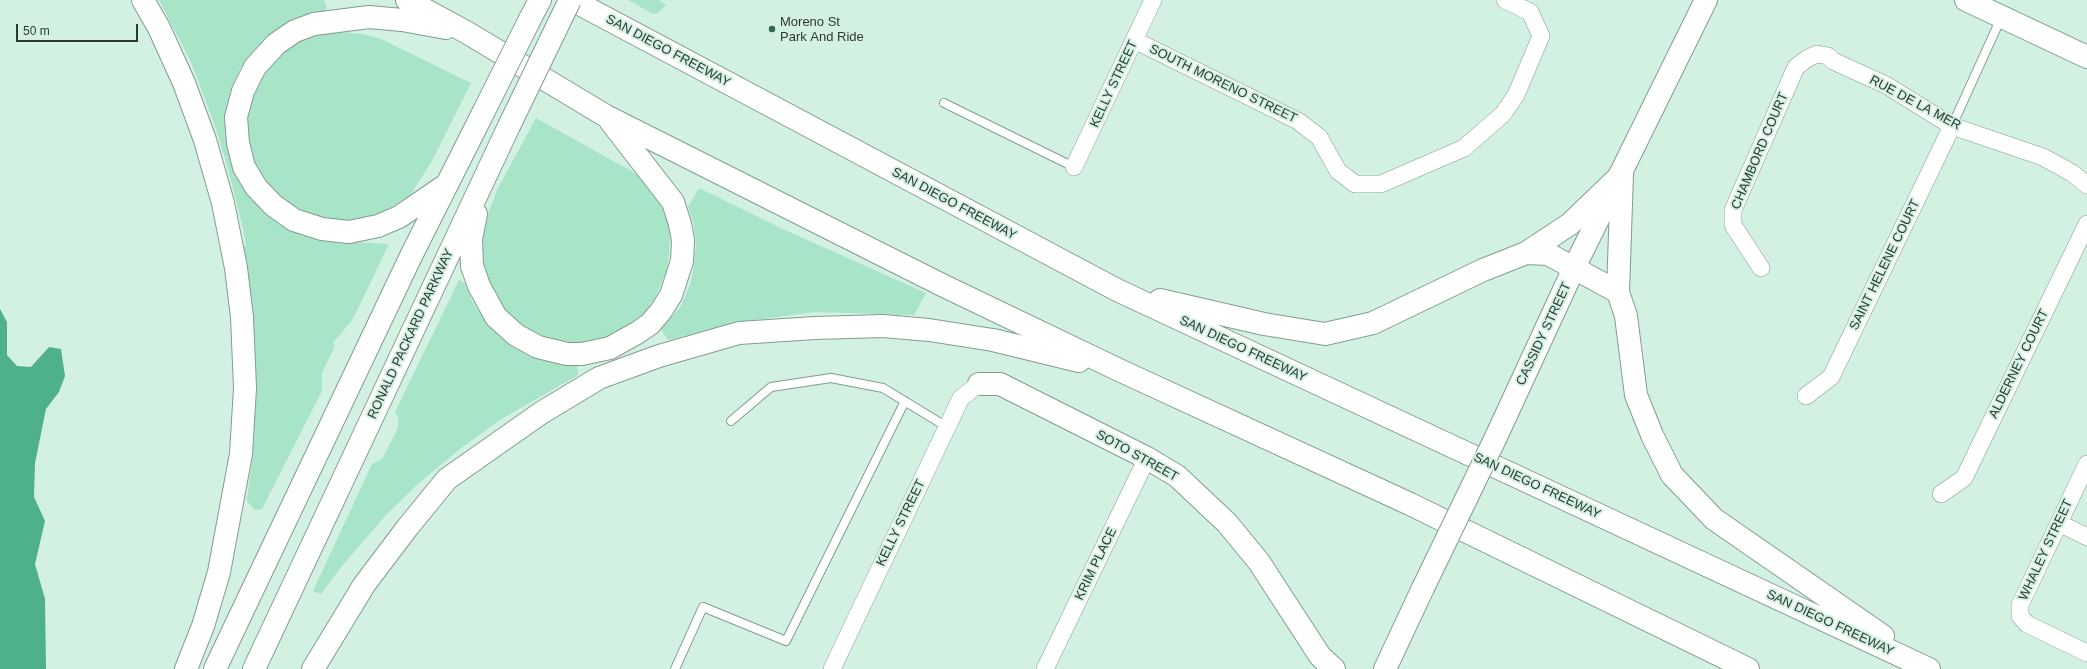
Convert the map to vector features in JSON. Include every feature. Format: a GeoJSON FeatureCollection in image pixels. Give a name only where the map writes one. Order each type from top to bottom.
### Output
{"type":"FeatureCollection","features":[{"type":"Feature","properties":{"kind":"main road"},"geometry":{"type":"LineString","coordinates":[[143,0],[159,28],[184,83],[205,140],[223,203],[236,268],[242,317],[245,388],[241,454],[219,572],[203,626],[186,669]]}},
{"type":"Feature","properties":{"kind":"main road"},"geometry":{"type":"LineString","coordinates":[[407,0],[466,32],[606,116],[942,285],[1119,370],[1410,504],[1748,669]]}},
{"type":"Feature","properties":{"kind":"main road"},"geometry":{"type":"LineString","coordinates":[[215,669],[532,10],[540,0]]}},
{"type":"Feature","properties":{"kind":"main road","name":"RONALD PACKARD PARKWAY"},"geometry":{"type":"LineString","coordinates":[[254,669],[401,352],[571,0]]}},
{"type":"Feature","properties":{"kind":"main road","name":"SAN DIEGO FREEWAY"},"geometry":{"type":"LineString","coordinates":[[571,0],[1117,290],[1930,669]]}},
{"type":"Feature","properties":{"kind":"main road","name":"CASSIDY STREET"},"geometry":{"type":"LineString","coordinates":[[1385,669],[1496,437],[1574,268],[1622,174],[1706,0]]}},
{"type":"Feature","properties":{"kind":"main road"},"geometry":{"type":"LineString","coordinates":[[1966,0],[2087,57]]}},
{"type":"Feature","properties":{"kind":"main road"},"geometry":{"type":"LineString","coordinates":[[448,183],[399,217],[378,226],[349,232],[322,229],[294,220],[273,205],[256,187],[244,167],[238,143],[236,117],[243,91],[255,67],[276,44],[295,31],[307,26],[369,17],[402,20],[466,32]]}},
{"type":"Feature","properties":{"kind":"main road"},"geometry":{"type":"LineString","coordinates":[[485,179],[471,239],[472,266],[483,297],[496,317],[526,342],[538,347],[567,354],[596,352],[624,341],[650,324],[661,311],[671,294],[682,261],[683,240],[673,202],[606,116]]}},
{"type":"Feature","properties":{"kind":"main road"},"geometry":{"type":"LineString","coordinates":[[1117,290],[1264,324],[1325,334],[1374,324],[1483,270],[1526,253],[1570,224],[1622,174]]}},
{"type":"Feature","properties":{"kind":"main road"},"geometry":{"type":"LineString","coordinates":[[1622,174],[1618,292],[1626,316],[1636,395],[1652,435],[1672,475],[1714,519],[1930,669]]}},
{"type":"Feature","properties":{"kind":"main road"},"geometry":{"type":"LineString","coordinates":[[1526,253],[1548,254],[1618,292]]}},
{"type":"Feature","properties":{"kind":"main road"},"geometry":{"type":"LineString","coordinates":[[312,669],[364,585],[407,528],[447,479],[541,412],[598,378],[659,356],[739,334],[815,328],[883,326],[929,330],[992,340],[1119,370]]}},
{"type":"Feature","properties":{"kind":"main road","name":"SOTO STREET"},"geometry":{"type":"LineString","coordinates":[[979,384],[1000,384],[1147,458],[1176,476],[1227,523],[1259,562],[1320,656],[1334,669]]}},
{"type":"Feature","properties":{"kind":"street","name":"KELLY STREET"},"geometry":{"type":"LineString","coordinates":[[1074,168],[1153,0]]}},
{"type":"Feature","properties":{"kind":"street","name":"SOUTH MORENO STREET"},"geometry":{"type":"LineString","coordinates":[[1134,40],[1298,121],[1319,137],[1338,171],[1355,184],[1381,184],[1464,148],[1503,114],[1516,95],[1541,36],[1530,12],[1505,0]]}},
{"type":"Feature","properties":{"kind":"street","name":"RUE DE LA MER"},"geometry":{"type":"LineString","coordinates":[[1808,58],[1817,54],[1828,56],[1833,61],[1886,85],[1952,126],[2043,157],[2072,173],[2087,185]]}},
{"type":"Feature","properties":{"kind":"street","name":"CHAMBORD COURT"},"geometry":{"type":"LineString","coordinates":[[1761,268],[1733,225],[1733,210],[1796,67],[1808,58]]}},
{"type":"Feature","properties":{"kind":"street","name":"SAINT HELENE COURT"},"geometry":{"type":"LineString","coordinates":[[1806,396],[1831,377],[1952,126]]}},
{"type":"Feature","properties":{"kind":"street","name":"ALDERNEY COURT"},"geometry":{"type":"LineString","coordinates":[[1941,494],[1964,478],[2087,224]]}},
{"type":"Feature","properties":{"kind":"street","name":"KELLY STREET"},"geometry":{"type":"LineString","coordinates":[[832,669],[961,398],[979,384]]}},
{"type":"Feature","properties":{"kind":"street","name":"KRIM PLACE"},"geometry":{"type":"LineString","coordinates":[[1045,669],[1147,458]]}},
{"type":"Feature","properties":{"kind":"street","name":"WHALEY STREET"},"geometry":{"type":"LineString","coordinates":[[2087,464],[2020,605],[2020,616],[2027,624],[2087,653]]}},
{"type":"Feature","properties":{"kind":"street"},"geometry":{"type":"LineString","coordinates":[[2059,523],[2087,537]]}},
{"type":"Feature","properties":{"kind":"lane"},"geometry":{"type":"LineString","coordinates":[[1952,126],[2002,18]]}},
{"type":"Feature","properties":{"kind":"lane"},"geometry":{"type":"LineString","coordinates":[[944,103],[1074,168]]}},
{"type":"Feature","properties":{"kind":"lane"},"geometry":{"type":"LineString","coordinates":[[731,421],[771,387],[831,378],[883,388],[947,427]]}},
{"type":"Feature","properties":{"kind":"lane"},"geometry":{"type":"LineString","coordinates":[[675,669],[703,607],[786,641],[905,401]]}},
{"type":"Feature","properties":{"kind":"shaded area"},"geometry":{"type":"Polygon","coordinates":[[[159,0],[324,0],[327,8],[322,14],[264,41],[240,69],[233,85],[227,114],[245,189],[250,198],[269,215],[298,234],[320,240],[389,244],[353,319],[333,343],[335,346],[322,373],[322,391],[262,509],[255,510],[247,501],[253,451],[254,411],[241,247],[246,246],[243,228],[226,161],[215,126],[191,62],[159,0]]]}},
{"type":"Feature","properties":{"kind":"shaded area"},"geometry":{"type":"Polygon","coordinates":[[[628,0],[659,0],[666,5],[658,13],[653,14],[628,0]]]}},
{"type":"Feature","properties":{"kind":"shaded area"},"geometry":{"type":"Polygon","coordinates":[[[341,32],[362,34],[381,39],[471,83],[432,161],[411,194],[382,213],[373,217],[348,221],[336,221],[310,215],[285,202],[264,179],[256,165],[247,138],[247,115],[252,91],[279,54],[301,40],[319,34],[341,32]]]}},
{"type":"Feature","properties":{"kind":"shaded area"},"geometry":{"type":"Polygon","coordinates":[[[536,118],[643,179],[657,197],[668,222],[670,235],[668,268],[655,298],[643,316],[635,323],[616,333],[591,342],[580,344],[559,342],[538,335],[520,325],[503,308],[484,273],[481,247],[488,214],[497,190],[536,118]]]}},
{"type":"Feature","properties":{"kind":"shaded area"},"geometry":{"type":"Polygon","coordinates":[[[699,188],[785,230],[926,293],[914,315],[815,312],[740,322],[668,340],[661,329],[681,306],[691,282],[696,243],[693,221],[688,207],[699,188]]]}},
{"type":"Feature","properties":{"kind":"shaded area"},"geometry":{"type":"Polygon","coordinates":[[[459,280],[465,283],[472,301],[486,321],[500,337],[516,349],[534,357],[577,363],[578,375],[500,420],[460,449],[419,483],[386,515],[341,567],[321,594],[313,591],[372,464],[382,459],[398,428],[398,417],[395,412],[459,280]]]}},
{"type":"Feature","properties":{"kind":"shaded area"},"geometry":{"type":"Polygon","coordinates":[[[0,309],[7,322],[7,355],[17,366],[31,367],[49,347],[61,349],[65,376],[59,392],[46,409],[35,463],[34,497],[45,521],[35,564],[45,599],[46,669],[0,669],[0,309]]]}},
{"type":"Feature","properties":{"kind":"place","name":"Moreno St Park And Ride"},"geometry":{"type":"Point","coordinates":[772,29]}}]}
